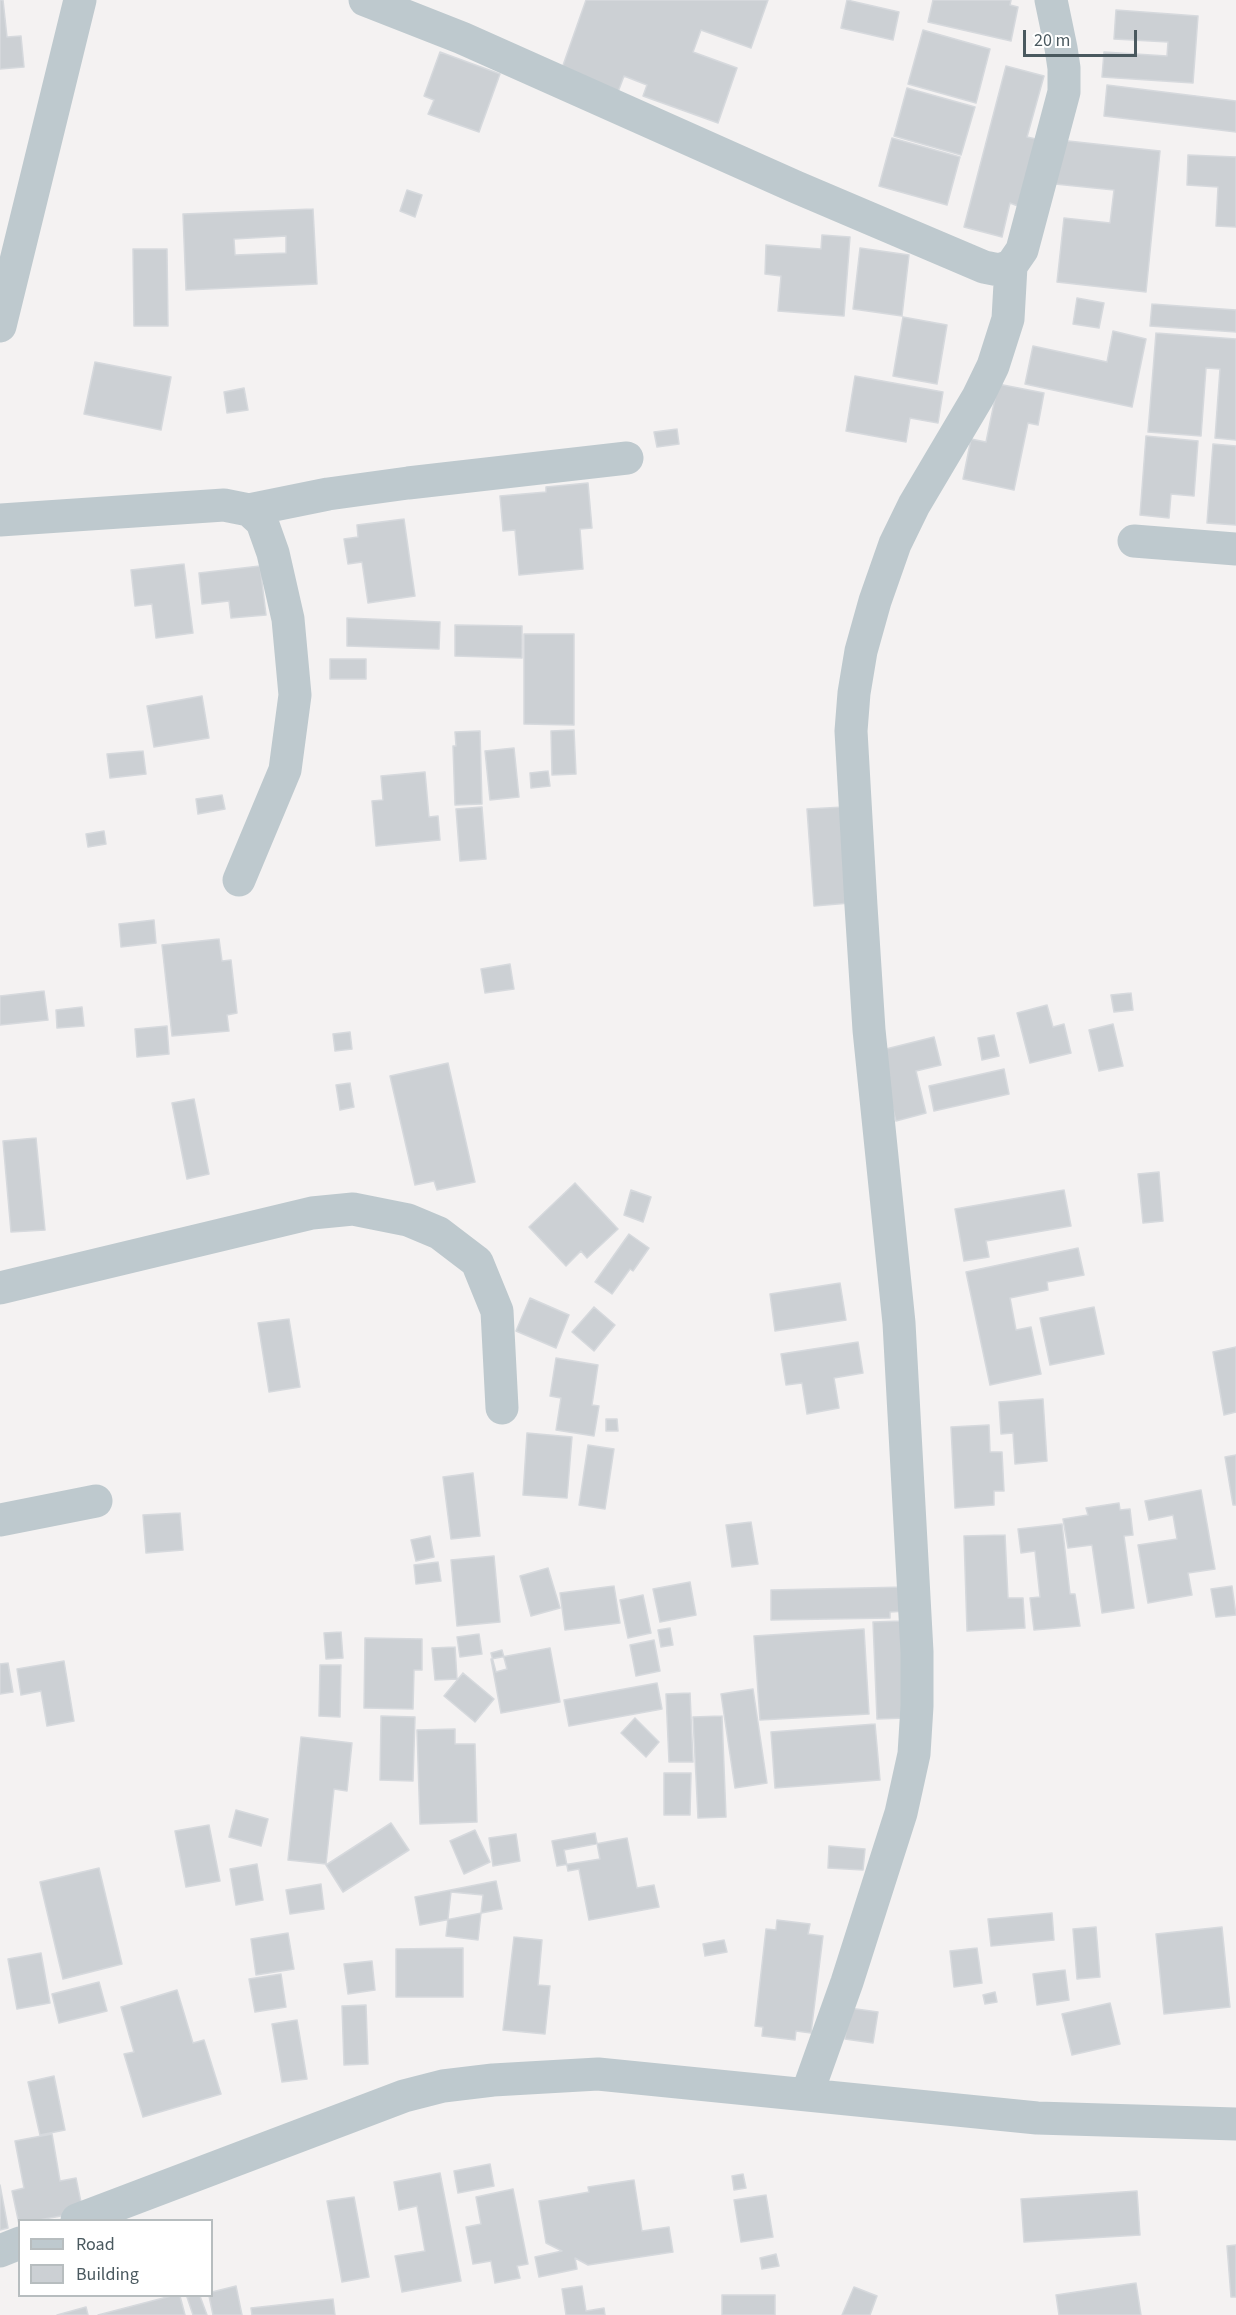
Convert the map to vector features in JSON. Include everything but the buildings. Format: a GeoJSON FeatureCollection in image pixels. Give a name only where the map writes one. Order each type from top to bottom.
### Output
{"type":"FeatureCollection","features":[{"type":"Feature","properties":{"kind":"street"},"geometry":{"type":"LineString","coordinates":[[0,326],[81,0]]}},
{"type":"Feature","properties":{"kind":"street"},"geometry":{"type":"LineString","coordinates":[[365,0],[462,38],[796,187],[984,267],[999,270],[1011,266]]}},
{"type":"Feature","properties":{"kind":"street"},"geometry":{"type":"LineString","coordinates":[[807,2094],[847,1982],[901,1813],[914,1754],[917,1706],[917,1652],[899,1323],[870,1040],[862,916],[851,731],[854,693],[861,651],[895,544],[914,505],[972,407],[993,366],[1008,319],[1011,266],[1022,250],[1064,92],[1062,48],[1051,0]]}},
{"type":"Feature","properties":{"kind":"street"},"geometry":{"type":"LineString","coordinates":[[0,519],[224,505],[249,510],[408,483],[627,459]]}},
{"type":"Feature","properties":{"kind":"street"},"geometry":{"type":"LineString","coordinates":[[239,880],[285,770],[295,695],[288,619],[273,553],[262,522],[249,510]]}},
{"type":"Feature","properties":{"kind":"street"},"geometry":{"type":"LineString","coordinates":[[1134,540],[1236,549]]}},
{"type":"Feature","properties":{"kind":"street"},"geometry":{"type":"LineString","coordinates":[[0,1288],[312,1213],[353,1209],[408,1220],[440,1233],[477,1262],[497,1311],[502,1408]]}},
{"type":"Feature","properties":{"kind":"street"},"geometry":{"type":"LineString","coordinates":[[0,1520],[96,1501]]}},
{"type":"Feature","properties":{"kind":"street"},"geometry":{"type":"LineString","coordinates":[[80,2219],[404,2096],[443,2086],[493,2080],[598,2074],[1037,2118],[1236,2124]]}},
{"type":"Feature","properties":{"kind":"street"},"geometry":{"type":"LineString","coordinates":[[0,2251],[18,2244]]}}]}
